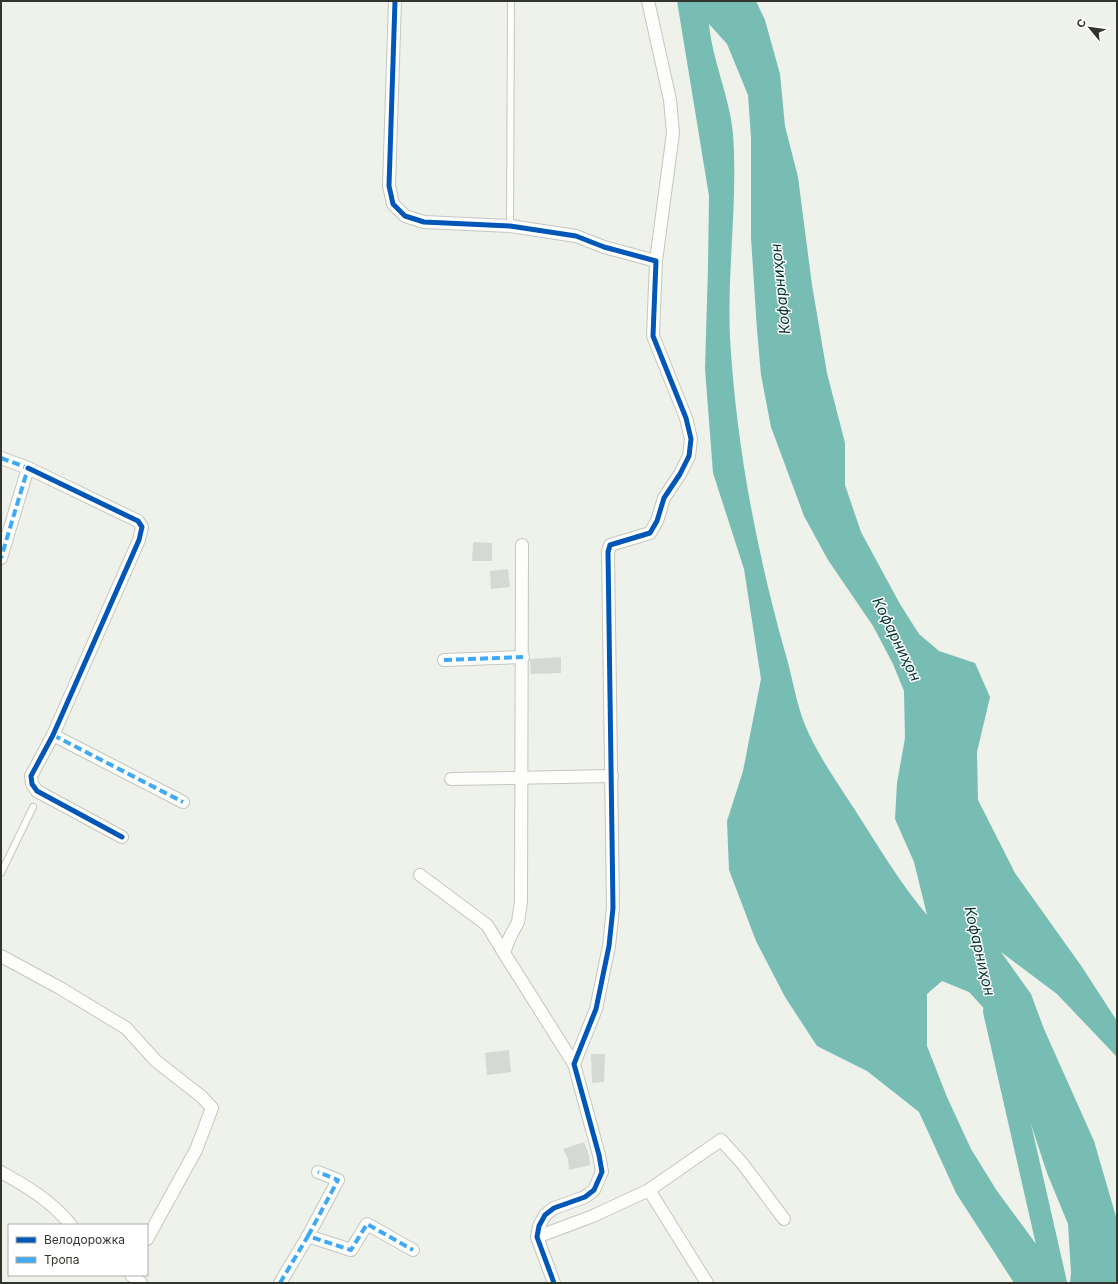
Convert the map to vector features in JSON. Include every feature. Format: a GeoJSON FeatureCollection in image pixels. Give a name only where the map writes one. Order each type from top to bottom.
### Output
{"type":"FeatureCollection","features":[{"type":"Feature","properties":{"kind":"street"},"geometry":{"type":"LineString","coordinates":[[395,1],[389,186],[393,204],[405,216],[424,222],[510,226],[576,236],[604,247],[656,261]]}},
{"type":"Feature","properties":{"kind":"street"},"geometry":{"type":"LineString","coordinates":[[574,1064],[596,1009],[609,946],[613,908],[608,552],[610,545],[650,532],[657,521],[664,498],[680,474],[689,456],[691,438],[686,418],[653,336],[656,261],[673,133],[670,100],[648,1]]}},
{"type":"Feature","properties":{"kind":"street"},"geometry":{"type":"LineString","coordinates":[[1,458],[28,468],[138,521],[142,527],[139,540],[54,735],[35,766],[31,776],[32,784],[37,791],[122,837]]}},
{"type":"Feature","properties":{"kind":"street"},"geometry":{"type":"LineString","coordinates":[[1,558],[28,468]]}},
{"type":"Feature","properties":{"kind":"street"},"geometry":{"type":"LineString","coordinates":[[504,953],[508,939],[518,922],[521,902],[523,657],[522,545]]}},
{"type":"Feature","properties":{"kind":"street"},"geometry":{"type":"LineString","coordinates":[[444,660],[523,657]]}},
{"type":"Feature","properties":{"kind":"street"},"geometry":{"type":"LineString","coordinates":[[54,735],[183,802]]}},
{"type":"Feature","properties":{"kind":"street"},"geometry":{"type":"LineString","coordinates":[[451,779],[612,776]]}},
{"type":"Feature","properties":{"kind":"street"},"geometry":{"type":"LineString","coordinates":[[420,875],[487,925],[574,1064],[599,1155],[602,1172],[594,1190],[585,1197],[554,1208],[545,1215],[539,1226],[537,1237],[551,1282]]}},
{"type":"Feature","properties":{"kind":"street"},"geometry":{"type":"LineString","coordinates":[[1,956],[60,988],[126,1028],[156,1061],[202,1097],[212,1108],[196,1150],[148,1236]]}},
{"type":"Feature","properties":{"kind":"street"},"geometry":{"type":"LineString","coordinates":[[537,1237],[593,1216],[649,1190],[721,1140],[742,1163],[784,1219]]}},
{"type":"Feature","properties":{"kind":"street"},"geometry":{"type":"LineString","coordinates":[[1,1172],[56,1208],[70,1224]]}},
{"type":"Feature","properties":{"kind":"street"},"geometry":{"type":"LineString","coordinates":[[280,1283],[308,1236],[338,1180],[318,1172]]}},
{"type":"Feature","properties":{"kind":"street"},"geometry":{"type":"LineString","coordinates":[[649,1190],[707,1283]]}},
{"type":"Feature","properties":{"kind":"street"},"geometry":{"type":"LineString","coordinates":[[308,1236],[351,1250],[367,1224],[413,1250]]}},
{"type":"Feature","properties":{"kind":"street"},"geometry":{"type":"LineString","coordinates":[[132,1276],[141,1283]]}},
{"type":"Feature","properties":{"kind":"lane"},"geometry":{"type":"LineString","coordinates":[[510,226],[511,1]]}},
{"type":"Feature","properties":{"kind":"lane"},"geometry":{"type":"LineString","coordinates":[[1,873],[33,806]]}},
{"type":"Feature","properties":{"kind":"water"},"geometry":{"type":"Polygon","coordinates":[[[677,1],[756,1],[765,20],[780,74],[785,126],[798,177],[812,285],[827,373],[845,443],[845,485],[861,532],[900,604],[919,634],[939,651],[975,663],[990,697],[977,752],[978,800],[1015,873],[1082,967],[1117,1021],[1117,1057],[1057,994],[1001,952],[1031,994],[1044,1029],[1094,1141],[1117,1220],[1117,1283],[1070,1283],[1071,1273],[1068,1224],[1047,1173],[1013,1069],[990,1015],[969,992],[942,981],[927,994],[927,1046],[947,1097],[971,1149],[997,1191],[1050,1263],[1057,1283],[1014,1283],[956,1193],[919,1112],[867,1071],[817,1046],[785,997],[756,941],[729,870],[727,821],[743,771],[761,679],[744,569],[713,473],[705,369],[709,196],[677,1]],[[709,24],[733,134],[734,184],[729,312],[730,337],[742,456],[756,535],[799,708],[805,725],[828,769],[890,864],[927,915],[914,862],[895,819],[897,783],[905,738],[904,691],[893,664],[873,626],[828,560],[804,516],[771,427],[761,375],[757,330],[751,238],[751,138],[748,95],[727,44],[709,24]]]}},
{"type":"Feature","properties":{"kind":"building"},"geometry":{"type":"Polygon","coordinates":[[[473,542],[492,543],[492,561],[472,561],[473,542]]]}},
{"type":"Feature","properties":{"kind":"building"},"geometry":{"type":"Polygon","coordinates":[[[508,569],[510,587],[491,589],[490,571],[508,569]]]}},
{"type":"Feature","properties":{"kind":"building"},"geometry":{"type":"Polygon","coordinates":[[[561,657],[561,673],[531,674],[530,659],[561,657]]]}},
{"type":"Feature","properties":{"kind":"building"},"geometry":{"type":"Polygon","coordinates":[[[509,1050],[511,1072],[487,1075],[485,1053],[509,1050]]]}},
{"type":"Feature","properties":{"kind":"building"},"geometry":{"type":"Polygon","coordinates":[[[591,1054],[605,1054],[604,1082],[592,1083],[591,1054]]]}},
{"type":"Feature","properties":{"kind":"building"},"geometry":{"type":"Polygon","coordinates":[[[584,1142],[589,1155],[590,1165],[569,1170],[568,1159],[563,1149],[584,1142]]]}},
{"type":"Feature","properties":{"kind":"waterway","name":"Кофарниҳон"},"geometry":{"type":"LineString","coordinates":[[994,1011],[1056,1283]]}},
{"type":"Feature","properties":{"kind":"marked path"},"geometry":{"type":"LineString","coordinates":[[1,458],[28,468],[1,558]]}},
{"type":"Feature","properties":{"kind":"marked path"},"geometry":{"type":"LineString","coordinates":[[444,660],[523,657]]}},
{"type":"Feature","properties":{"kind":"marked path"},"geometry":{"type":"LineString","coordinates":[[53,735],[183,802]]}},
{"type":"Feature","properties":{"kind":"marked path"},"geometry":{"type":"LineString","coordinates":[[308,1236],[338,1180],[318,1172]]}},
{"type":"Feature","properties":{"kind":"marked path"},"geometry":{"type":"LineString","coordinates":[[280,1283],[308,1236],[351,1250],[367,1224],[413,1250]]}},
{"type":"Feature","properties":{"kind":"cycle path"},"geometry":{"type":"LineString","coordinates":[[395,1],[389,186],[393,204],[405,216],[424,222],[510,226],[576,236],[604,247],[656,261],[653,336],[686,418],[691,439],[689,456],[680,474],[664,498],[657,521],[650,533],[610,545],[608,552],[613,908],[609,946],[596,1009],[574,1064],[599,1155],[602,1172],[594,1190],[585,1197],[554,1208],[545,1215],[539,1226],[537,1237],[554,1283]]}},
{"type":"Feature","properties":{"kind":"cycle path"},"geometry":{"type":"LineString","coordinates":[[28,468],[138,521],[142,527],[139,540],[53,735],[31,776],[32,784],[37,791],[122,837]]}}]}
